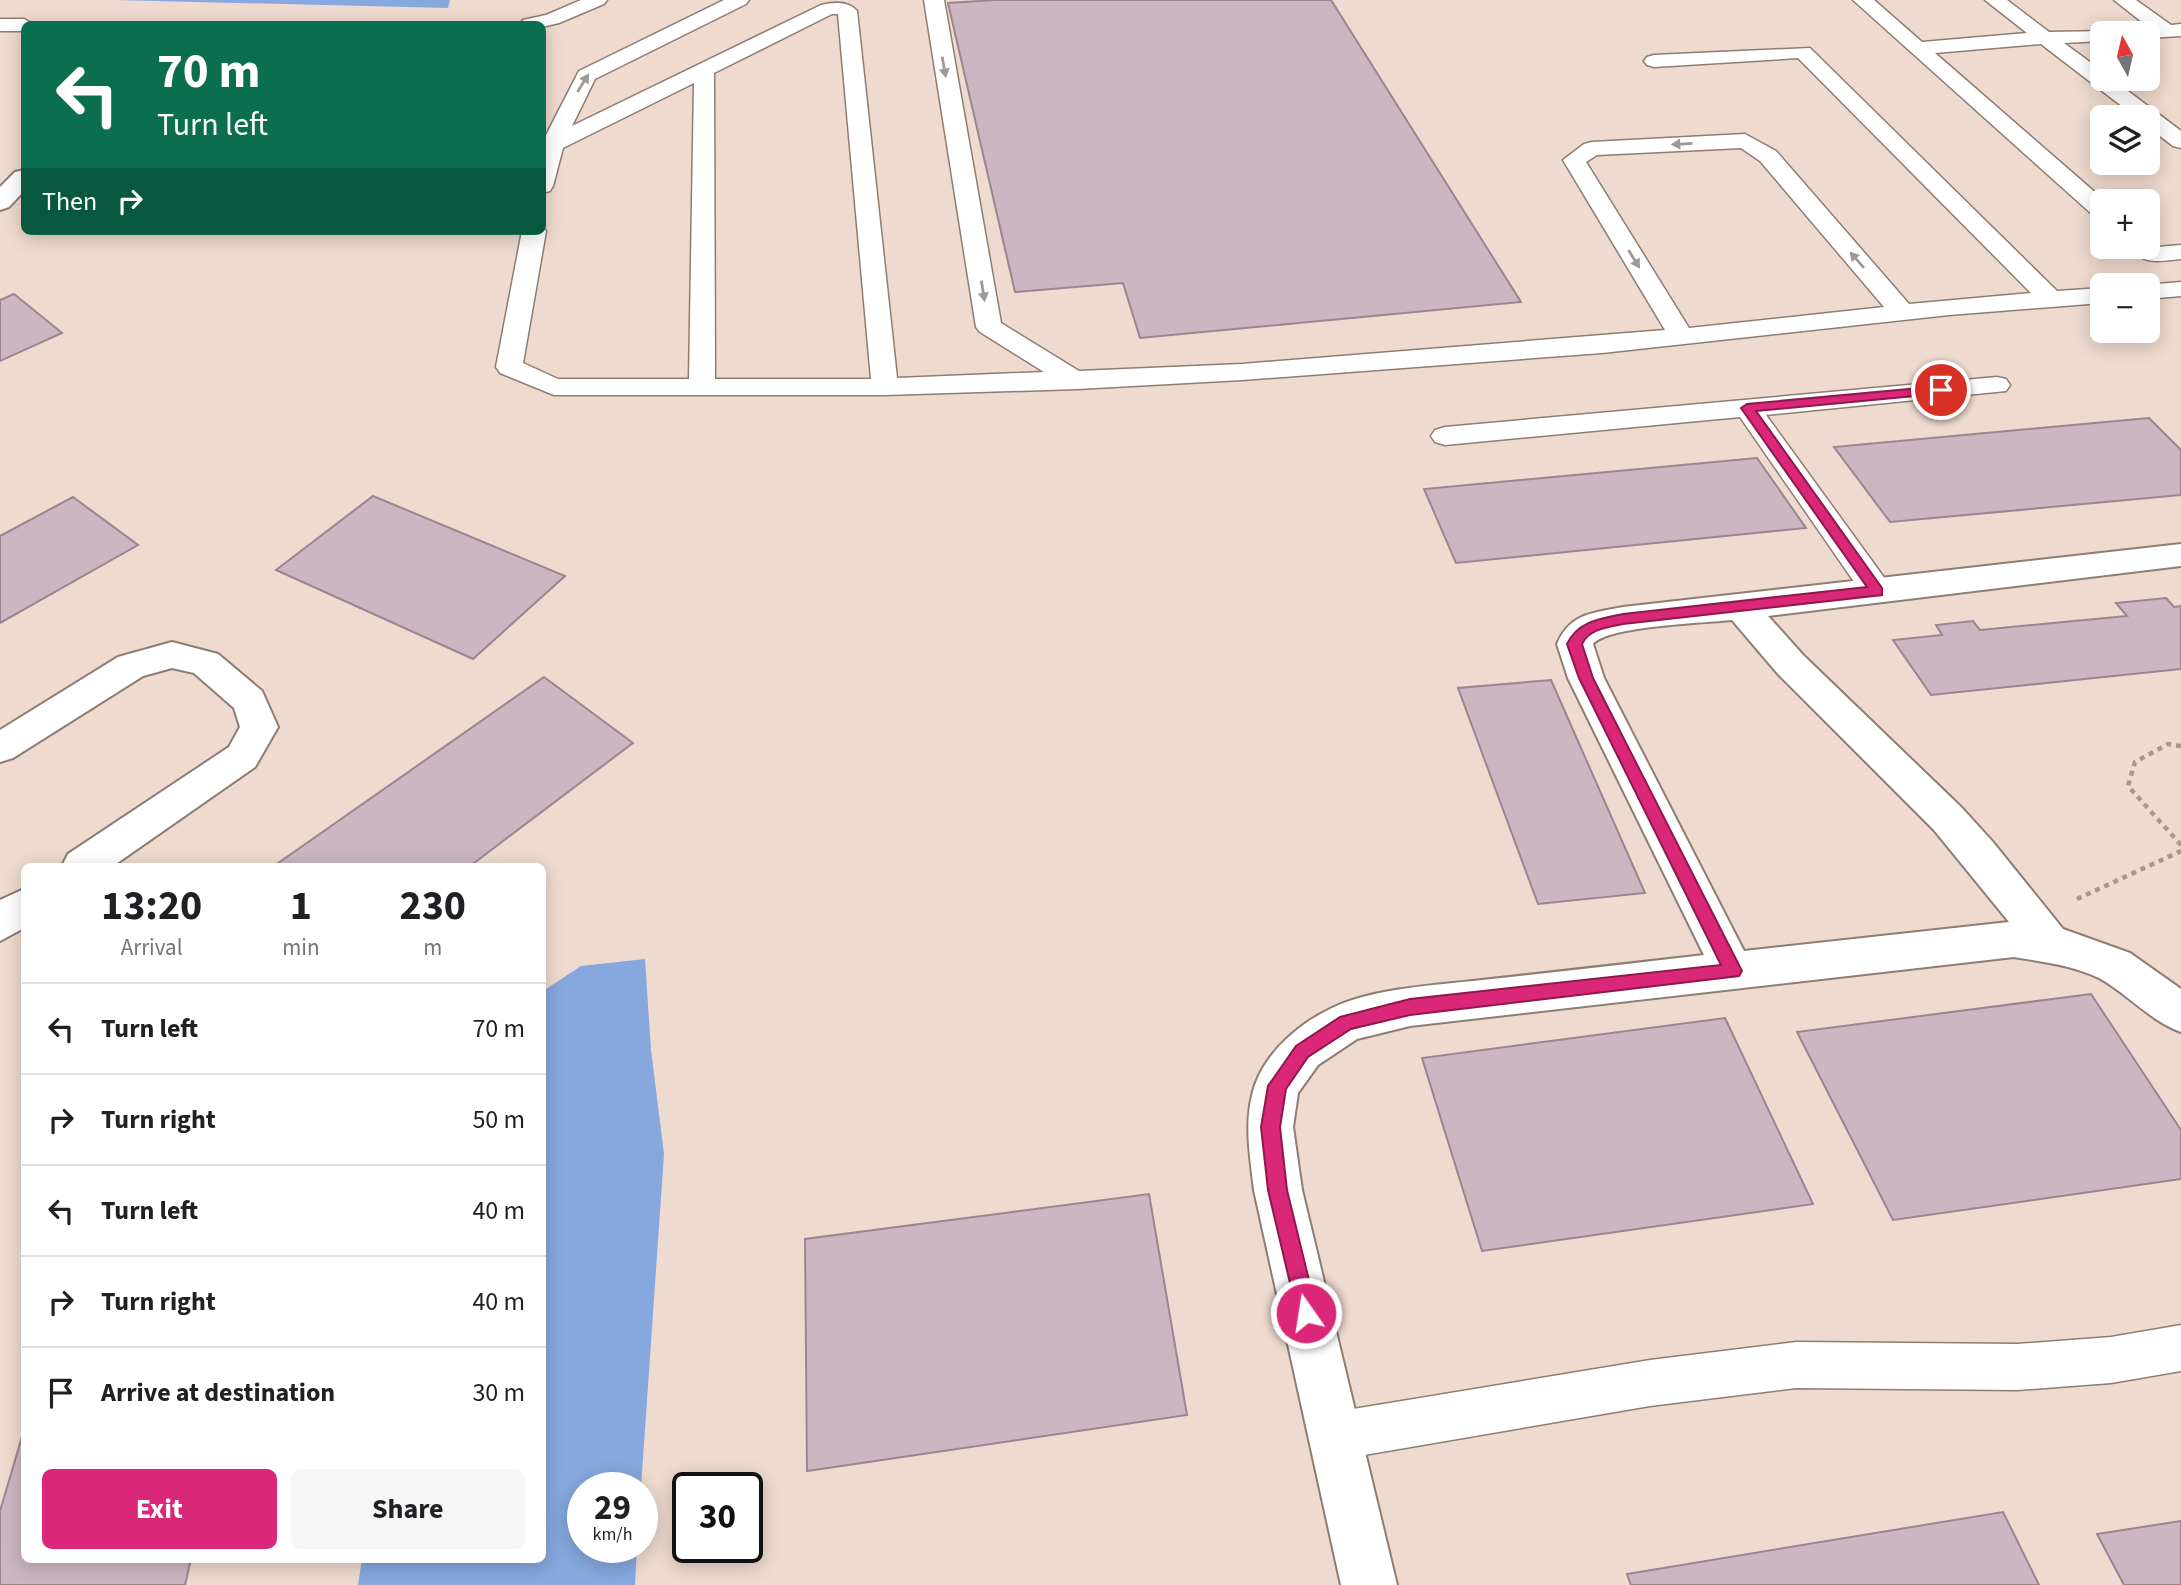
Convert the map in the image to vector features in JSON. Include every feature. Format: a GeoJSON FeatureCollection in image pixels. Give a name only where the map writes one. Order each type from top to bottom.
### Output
{"type":"FeatureCollection","features":[{"type":"Feature","properties":{"kind":"street"},"geometry":{"type":"LineString","coordinates":[[0,202],[21,180]]}},
{"type":"Feature","properties":{"kind":"street"},"geometry":{"type":"LineString","coordinates":[[1733,971],[1586,678],[1574,644],[1579,635],[1594,625],[1604,623],[2181,555]]}},
{"type":"Feature","properties":{"kind":"street"},"geometry":{"type":"LineString","coordinates":[[1740,607],[1791,664],[1948,819],[1978,852],[2041,932],[2070,948],[2115,966],[2181,1013]]}},
{"type":"Feature","properties":{"kind":"street"},"geometry":{"type":"LineString","coordinates":[[0,748],[131,666],[172,655],[205,663],[249,701],[260,727],[242,757],[86,863]]}},
{"type":"Feature","properties":{"kind":"street"},"geometry":{"type":"LineString","coordinates":[[0,923],[21,908]]}},
{"type":"Feature","properties":{"kind":"street"},"geometry":{"type":"LineString","coordinates":[[1369,1585],[1278,1190],[1270,1127],[1277,1086],[1302,1052],[1346,1022],[1410,1007],[2014,939],[2041,932]]}},
{"type":"Feature","properties":{"kind":"lane"},"geometry":{"type":"LineString","coordinates":[[543,21],[597,0]]}},
{"type":"Feature","properties":{"kind":"lane"},"geometry":{"type":"LineString","coordinates":[[546,171],[553,144],[586,75],[739,0]]}},
{"type":"Feature","properties":{"kind":"lane"},"geometry":{"type":"LineString","coordinates":[[934,0],[989,327],[1077,381]]}},
{"type":"Feature","properties":{"kind":"lane"},"geometry":{"type":"LineString","coordinates":[[1863,0],[2090,200]]}},
{"type":"Feature","properties":{"kind":"lane"},"geometry":{"type":"LineString","coordinates":[[1995,0],[2181,141]]}},
{"type":"Feature","properties":{"kind":"lane"},"geometry":{"type":"LineString","coordinates":[[2124,0],[2174,30]]}},
{"type":"Feature","properties":{"kind":"lane"},"geometry":{"type":"LineString","coordinates":[[553,144],[828,9],[847,11],[885,387]]}},
{"type":"Feature","properties":{"kind":"lane"},"geometry":{"type":"LineString","coordinates":[[0,24],[21,25]]}},
{"type":"Feature","properties":{"kind":"lane"},"geometry":{"type":"LineString","coordinates":[[1917,48],[2090,36]]}},
{"type":"Feature","properties":{"kind":"lane"},"geometry":{"type":"LineString","coordinates":[[1654,61],[1803,52],[2051,299]]}},
{"type":"Feature","properties":{"kind":"lane"},"geometry":{"type":"LineString","coordinates":[[702,387],[704,70]]}},
{"type":"Feature","properties":{"kind":"lane"},"geometry":{"type":"LineString","coordinates":[[1681,336],[1574,160],[1592,149],[1745,141],[1768,156],[1902,312]]}},
{"type":"Feature","properties":{"kind":"lane"},"geometry":{"type":"LineString","coordinates":[[533,235],[509,367],[554,387],[885,387],[1242,372],[1602,345],[1902,312],[2090,296]]}},
{"type":"Feature","properties":{"kind":"lane"},"geometry":{"type":"LineString","coordinates":[[2160,254],[2181,252]]}},
{"type":"Feature","properties":{"kind":"lane"},"geometry":{"type":"LineString","coordinates":[[2160,291],[2181,289]]}},
{"type":"Feature","properties":{"kind":"lane"},"geometry":{"type":"LineString","coordinates":[[1445,436],[1997,385]]}},
{"type":"Feature","properties":{"kind":"lane"},"geometry":{"type":"LineString","coordinates":[[1747,408],[1877,591]]}},
{"type":"Feature","properties":{"kind":"lane"},"geometry":{"type":"LineString","coordinates":[[1335,1436],[1650,1383],[1796,1365],[2017,1367],[2111,1360],[2181,1348]]}},
{"type":"Feature","properties":{"kind":"path"},"geometry":{"type":"LineString","coordinates":[[2041,932],[2181,848],[2128,786],[2135,762],[2168,744],[2181,746]]}},
{"type":"Feature","properties":{"kind":"water"},"geometry":{"type":"Polygon","coordinates":[[[115,0],[450,0],[448,8],[115,0]]]}},
{"type":"Feature","properties":{"kind":"water"},"geometry":{"type":"Polygon","coordinates":[[[645,959],[651,1050],[664,1154],[642,1472],[567,1472],[567,1563],[636,1563],[635,1585],[358,1585],[361,1563],[546,1563],[546,989],[581,966],[645,959]]]}},
{"type":"Feature","properties":{"kind":"building"},"geometry":{"type":"Polygon","coordinates":[[[995,0],[1331,0],[1521,302],[1140,338],[1123,283],[1015,292],[948,3],[995,0]]]}},
{"type":"Feature","properties":{"kind":"building"},"geometry":{"type":"Polygon","coordinates":[[[14,294],[62,333],[0,361],[0,300],[14,294]]]}},
{"type":"Feature","properties":{"kind":"building"},"geometry":{"type":"Polygon","coordinates":[[[2149,418],[2181,450],[2181,495],[1890,522],[1834,447],[2149,418]]]}},
{"type":"Feature","properties":{"kind":"building"},"geometry":{"type":"Polygon","coordinates":[[[1757,458],[1806,528],[1456,563],[1424,489],[1757,458]]]}},
{"type":"Feature","properties":{"kind":"building"},"geometry":{"type":"Polygon","coordinates":[[[373,496],[565,576],[473,659],[276,570],[373,496]]]}},
{"type":"Feature","properties":{"kind":"building"},"geometry":{"type":"Polygon","coordinates":[[[73,497],[138,545],[0,623],[0,536],[73,497]]]}},
{"type":"Feature","properties":{"kind":"building"},"geometry":{"type":"Polygon","coordinates":[[[2166,598],[2174,607],[2181,606],[2181,669],[1931,695],[1893,640],[1942,635],[1936,625],[1973,621],[1980,630],[2127,616],[2116,603],[2166,598]]]}},
{"type":"Feature","properties":{"kind":"building"},"geometry":{"type":"Polygon","coordinates":[[[544,677],[633,743],[474,863],[278,863],[544,677]]]}},
{"type":"Feature","properties":{"kind":"building"},"geometry":{"type":"Polygon","coordinates":[[[1551,680],[1645,893],[1538,904],[1458,688],[1551,680]]]}},
{"type":"Feature","properties":{"kind":"building"},"geometry":{"type":"Polygon","coordinates":[[[2091,994],[2181,1130],[2181,1179],[1893,1220],[1797,1032],[2091,994]]]}},
{"type":"Feature","properties":{"kind":"building"},"geometry":{"type":"Polygon","coordinates":[[[1725,1018],[1813,1204],[1482,1251],[1422,1058],[1725,1018]]]}},
{"type":"Feature","properties":{"kind":"building"},"geometry":{"type":"Polygon","coordinates":[[[1149,1194],[1187,1415],[807,1471],[805,1239],[1149,1194]]]}},
{"type":"Feature","properties":{"kind":"building"},"geometry":{"type":"Polygon","coordinates":[[[21,1440],[21,1563],[190,1563],[185,1585],[0,1585],[0,1511],[21,1440]]]}},
{"type":"Feature","properties":{"kind":"building"},"geometry":{"type":"Polygon","coordinates":[[[2003,1512],[2039,1585],[1631,1585],[1627,1574],[2003,1512]]]}},
{"type":"Feature","properties":{"kind":"building"},"geometry":{"type":"Polygon","coordinates":[[[2181,1521],[2181,1585],[2124,1585],[2097,1534],[2181,1521]]]}},
{"type":"Feature","properties":{"kind":"route"},"geometry":{"type":"LineString","coordinates":[[1306,1313],[1278,1190],[1270,1127],[1277,1086],[1302,1052],[1346,1022],[1410,1007],[1733,971],[1586,678],[1574,644],[1579,635],[1594,625],[1623,619],[1877,591],[1747,408],[1941,390]]}}]}
